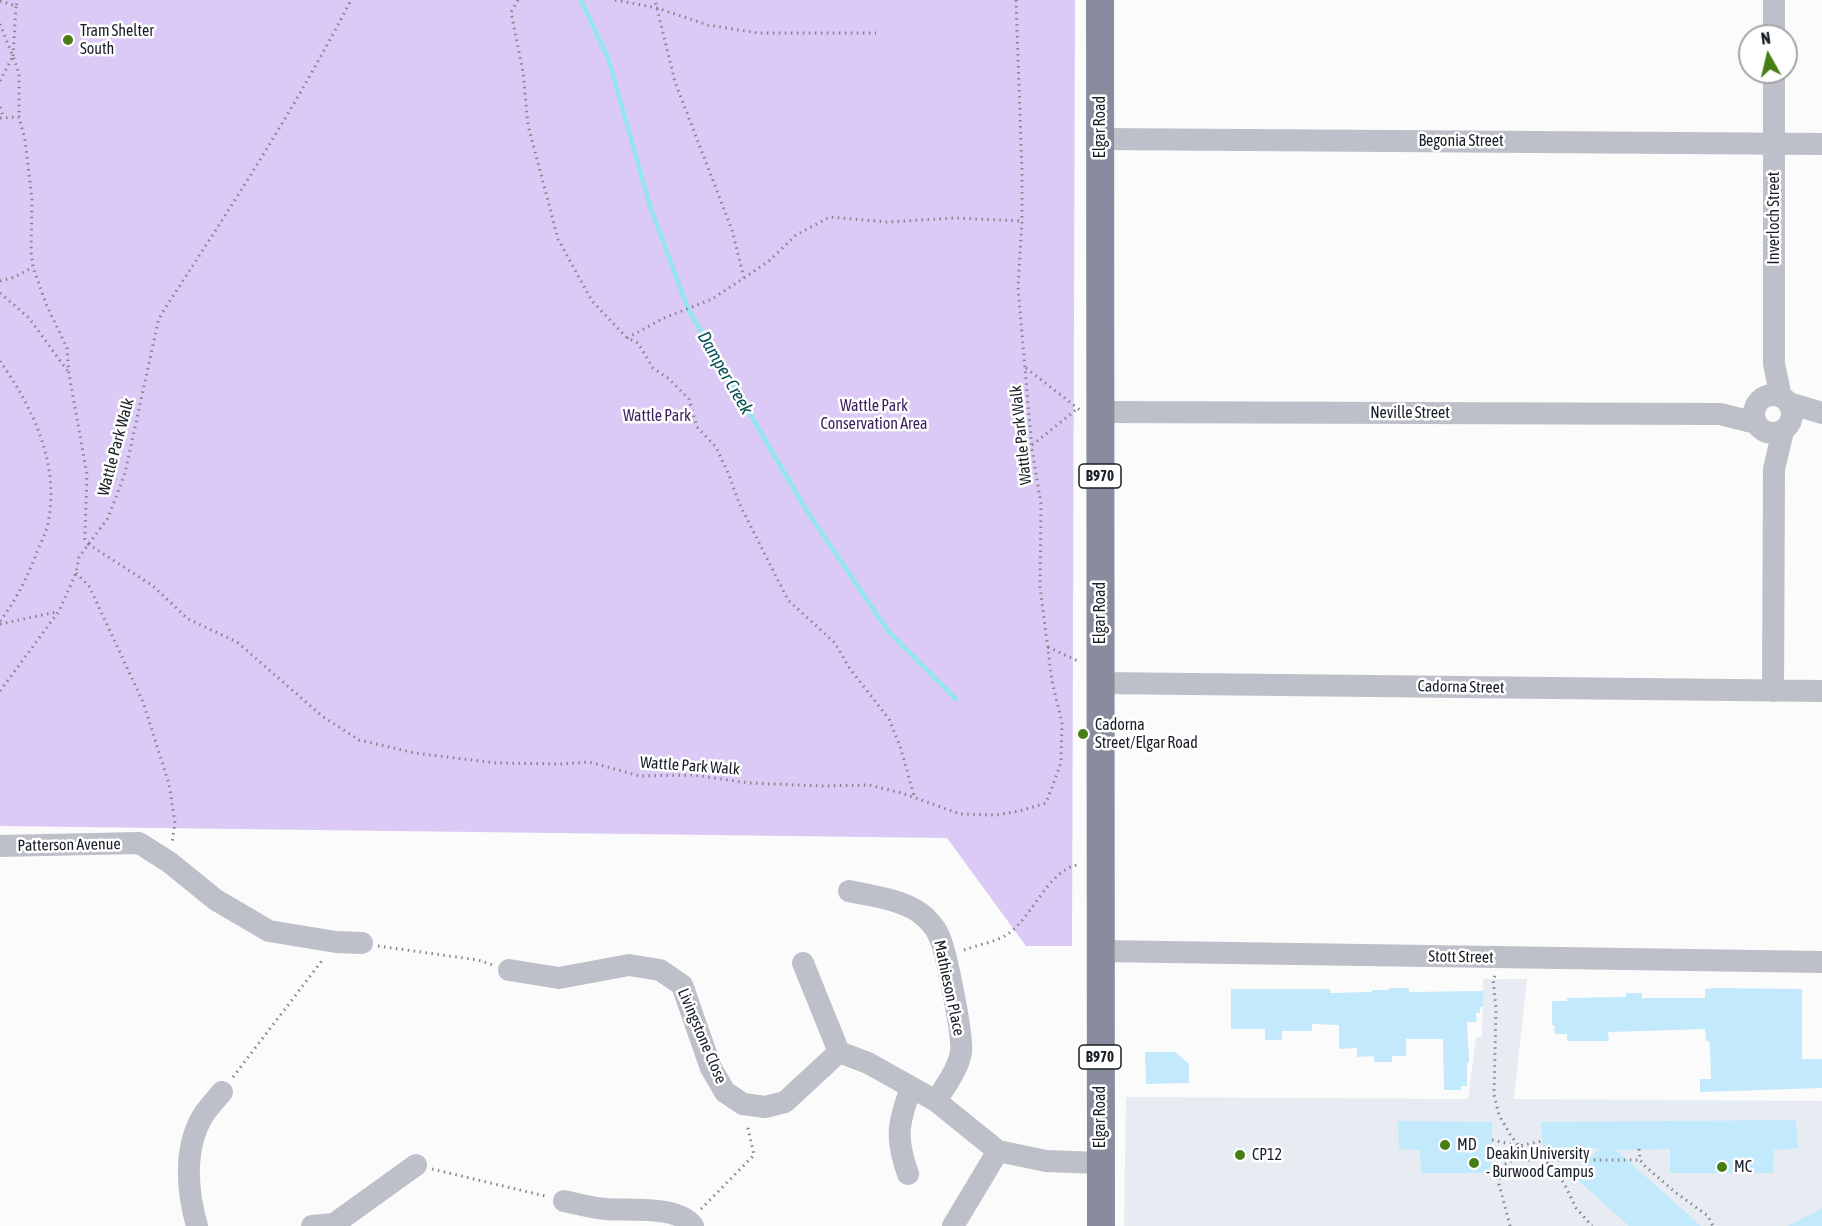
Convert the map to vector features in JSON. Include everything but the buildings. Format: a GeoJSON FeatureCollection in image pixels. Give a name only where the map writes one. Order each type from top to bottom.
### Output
{"type":"FeatureCollection","features":[{"type":"Feature","properties":{"kind":"main road","name":"Elgar Road"},"geometry":{"type":"LineString","coordinates":[[1100,0],[1100,139],[1088,411],[1100,677],[1101,1226]]}},
{"type":"Feature","properties":{"kind":"street"},"geometry":{"type":"LineString","coordinates":[[1774,0],[1774,24]]}},
{"type":"Feature","properties":{"kind":"street","name":"Inverloch Street"},"geometry":{"type":"LineString","coordinates":[[1773,691],[1774,84]]}},
{"type":"Feature","properties":{"kind":"street","name":"Begonia Street"},"geometry":{"type":"LineString","coordinates":[[1100,139],[1822,144]]}},
{"type":"Feature","properties":{"kind":"street","name":"Neville Street"},"geometry":{"type":"LineString","coordinates":[[1088,411],[1773,414]]}},
{"type":"Feature","properties":{"kind":"street"},"geometry":{"type":"LineString","coordinates":[[1773,414],[1822,414]]}},
{"type":"Feature","properties":{"kind":"street","name":"Cadorna Street"},"geometry":{"type":"LineString","coordinates":[[1100,677],[1822,691]]}},
{"type":"Feature","properties":{"kind":"street","name":"Patterson Avenue"},"geometry":{"type":"LineString","coordinates":[[0,846],[139,843],[170,862],[216,900],[269,931],[362,944]]}},
{"type":"Feature","properties":{"kind":"street","name":"Mathieson Place"},"geometry":{"type":"LineString","coordinates":[[849,891],[894,901],[920,913],[938,933],[945,956],[960,1033],[961,1052],[954,1072],[936,1101]]}},
{"type":"Feature","properties":{"kind":"street","name":"Stott Street"},"geometry":{"type":"LineString","coordinates":[[1100,951],[1822,962]]}},
{"type":"Feature","properties":{"kind":"street"},"geometry":{"type":"LineString","coordinates":[[803,963],[839,1052],[867,1063],[936,1101],[998,1151],[1046,1161],[1100,1162]]}},
{"type":"Feature","properties":{"kind":"street","name":"Livingstone Close"},"geometry":{"type":"LineString","coordinates":[[509,969],[559,978],[629,965],[660,970],[682,985],[711,1068],[725,1092],[743,1104]]}},
{"type":"Feature","properties":{"kind":"street"},"geometry":{"type":"LineString","coordinates":[[743,1104],[765,1107],[785,1102],[839,1052]]}},
{"type":"Feature","properties":{"kind":"street"},"geometry":{"type":"LineString","coordinates":[[908,1174],[900,1152],[900,1118],[911,1088]]}},
{"type":"Feature","properties":{"kind":"street"},"geometry":{"type":"LineString","coordinates":[[204,1226],[197,1226],[188,1186],[192,1147],[203,1116],[222,1092]]}},
{"type":"Feature","properties":{"kind":"street"},"geometry":{"type":"LineString","coordinates":[[953,1226],[998,1151]]}},
{"type":"Feature","properties":{"kind":"street"},"geometry":{"type":"LineString","coordinates":[[312,1226],[334,1224],[416,1165]]}},
{"type":"Feature","properties":{"kind":"street"},"geometry":{"type":"LineString","coordinates":[[564,1201],[604,1209],[670,1212],[691,1223]]}},
{"type":"Feature","properties":{"kind":"path"},"geometry":{"type":"LineString","coordinates":[[0,81],[13,56],[18,0]]}},
{"type":"Feature","properties":{"kind":"path","name":"Wattle Park Walk"},"geometry":{"type":"LineString","coordinates":[[351,0],[319,61],[258,166],[158,322],[125,473],[108,518],[88,544],[153,586],[188,619],[237,642],[322,716],[359,740],[415,753],[496,764],[589,762],[640,776],[693,775],[748,783],[822,786],[869,784],[960,814],[995,815],[1020,811],[1046,802],[1061,763],[1062,723],[1052,681],[1040,587],[1041,504],[1032,445],[1018,287],[1023,221],[1016,0]]}},
{"type":"Feature","properties":{"kind":"path"},"geometry":{"type":"LineString","coordinates":[[518,0],[511,12],[523,72],[528,125],[558,239],[592,301],[627,338],[638,343],[653,368],[669,379],[689,399],[697,427],[716,447],[739,503],[788,600],[835,643],[850,669],[889,719],[900,746],[915,799]]}},
{"type":"Feature","properties":{"kind":"path"},"geometry":{"type":"LineString","coordinates":[[615,0],[657,8],[708,25],[758,33],[876,33]]}},
{"type":"Feature","properties":{"kind":"path"},"geometry":{"type":"LineString","coordinates":[[655,0],[675,82],[732,230],[744,278]]}},
{"type":"Feature","properties":{"kind":"path"},"geometry":{"type":"LineString","coordinates":[[0,1],[16,6]]}},
{"type":"Feature","properties":{"kind":"path"},"geometry":{"type":"LineString","coordinates":[[0,24],[19,74],[19,117],[25,140],[32,200],[33,267],[46,304],[67,348],[69,374],[87,476],[85,539],[88,544],[79,557],[76,573],[59,611],[0,691]]}},
{"type":"Feature","properties":{"kind":"path"},"geometry":{"type":"LineString","coordinates":[[0,107],[2,117],[19,117]]}},
{"type":"Feature","properties":{"kind":"path"},"geometry":{"type":"LineString","coordinates":[[627,338],[664,318],[712,299],[769,261],[796,235],[830,218],[887,222],[955,218],[1023,221]]}},
{"type":"Feature","properties":{"kind":"path"},"geometry":{"type":"LineString","coordinates":[[0,282],[33,267]]}},
{"type":"Feature","properties":{"kind":"path"},"geometry":{"type":"LineString","coordinates":[[0,293],[29,318],[69,374]]}},
{"type":"Feature","properties":{"kind":"path"},"geometry":{"type":"LineString","coordinates":[[0,361],[18,386],[44,442],[51,492],[48,524],[30,570],[12,606],[0,622]]}},
{"type":"Feature","properties":{"kind":"path"},"geometry":{"type":"LineString","coordinates":[[1026,367],[1088,411],[1032,445]]}},
{"type":"Feature","properties":{"kind":"path"},"geometry":{"type":"LineString","coordinates":[[76,573],[89,586],[142,702],[169,784],[175,823],[170,862]]}},
{"type":"Feature","properties":{"kind":"path"},"geometry":{"type":"LineString","coordinates":[[0,622],[59,611]]}},
{"type":"Feature","properties":{"kind":"path"},"geometry":{"type":"LineString","coordinates":[[1048,647],[1100,677]]}},
{"type":"Feature","properties":{"kind":"path"},"geometry":{"type":"LineString","coordinates":[[945,956],[1007,934],[1031,912],[1046,890],[1066,868],[1077,865]]}},
{"type":"Feature","properties":{"kind":"path"},"geometry":{"type":"LineString","coordinates":[[222,1092],[336,942]]}},
{"type":"Feature","properties":{"kind":"path"},"geometry":{"type":"LineString","coordinates":[[362,944],[478,960],[509,969]]}},
{"type":"Feature","properties":{"kind":"path"},"geometry":{"type":"LineString","coordinates":[[1504,958],[1493,979],[1496,1008],[1494,1095],[1503,1124],[1520,1146]]}},
{"type":"Feature","properties":{"kind":"path"},"geometry":{"type":"LineString","coordinates":[[691,1223],[754,1155],[743,1104]]}},
{"type":"Feature","properties":{"kind":"path"},"geometry":{"type":"LineString","coordinates":[[1492,1140],[1520,1146],[1544,1159],[1564,1183],[1576,1208],[1592,1226]]}},
{"type":"Feature","properties":{"kind":"path"},"geometry":{"type":"LineString","coordinates":[[1520,1146],[1542,1141]]}},
{"type":"Feature","properties":{"kind":"path"},"geometry":{"type":"LineString","coordinates":[[1639,1149],[1640,1160]]}},
{"type":"Feature","properties":{"kind":"path"},"geometry":{"type":"LineString","coordinates":[[1510,1226],[1499,1184],[1500,1167],[1513,1160],[1544,1159],[1640,1160],[1675,1192],[1708,1216],[1713,1226]]}},
{"type":"Feature","properties":{"kind":"path"},"geometry":{"type":"LineString","coordinates":[[416,1165],[564,1201]]}},
{"type":"Feature","properties":{"kind":"shaded area","name":"Deakin University - Burwood Campus"},"geometry":{"type":"Polygon","coordinates":[[[1483,979],[1527,979],[1514,1099],[1822,1101],[1822,1226],[1124,1226],[1126,1097],[1468,1099],[1476,1037],[1482,1037],[1483,979]]]}},
{"type":"Feature","properties":{"kind":"green space","name":"Wattle Park"},"geometry":{"type":"Polygon","coordinates":[[[0,0],[1075,0],[1072,946],[1026,946],[947,838],[0,826],[0,0]]]}},
{"type":"Feature","properties":{"kind":"waterway","name":"Damper Creek"},"geometry":{"type":"LineString","coordinates":[[581,0],[608,58],[650,206],[688,309],[807,511],[888,631],[956,699]]}},
{"type":"Feature","properties":{"kind":"place","name":"Tram Shelter South"},"geometry":{"type":"Point","coordinates":[68,40]}},
{"type":"Feature","properties":{"kind":"place","name":"Cadorna Street/Elgar Road"},"geometry":{"type":"Point","coordinates":[1083,734]}},
{"type":"Feature","properties":{"kind":"place","name":"MD"},"geometry":{"type":"Point","coordinates":[1445,1145]}},
{"type":"Feature","properties":{"kind":"place","name":"CP12"},"geometry":{"type":"Point","coordinates":[1240,1155]}},
{"type":"Feature","properties":{"kind":"place","name":"Deakin University - Burwood Campus"},"geometry":{"type":"Point","coordinates":[1474,1163]}},
{"type":"Feature","properties":{"kind":"place","name":"MC"},"geometry":{"type":"Point","coordinates":[1722,1167]}},
{"type":"Feature","properties":{"kind":"park label","name":"Wattle Park Conservation Area"},"geometry":{"type":"Point","coordinates":[874,415]}}]}
